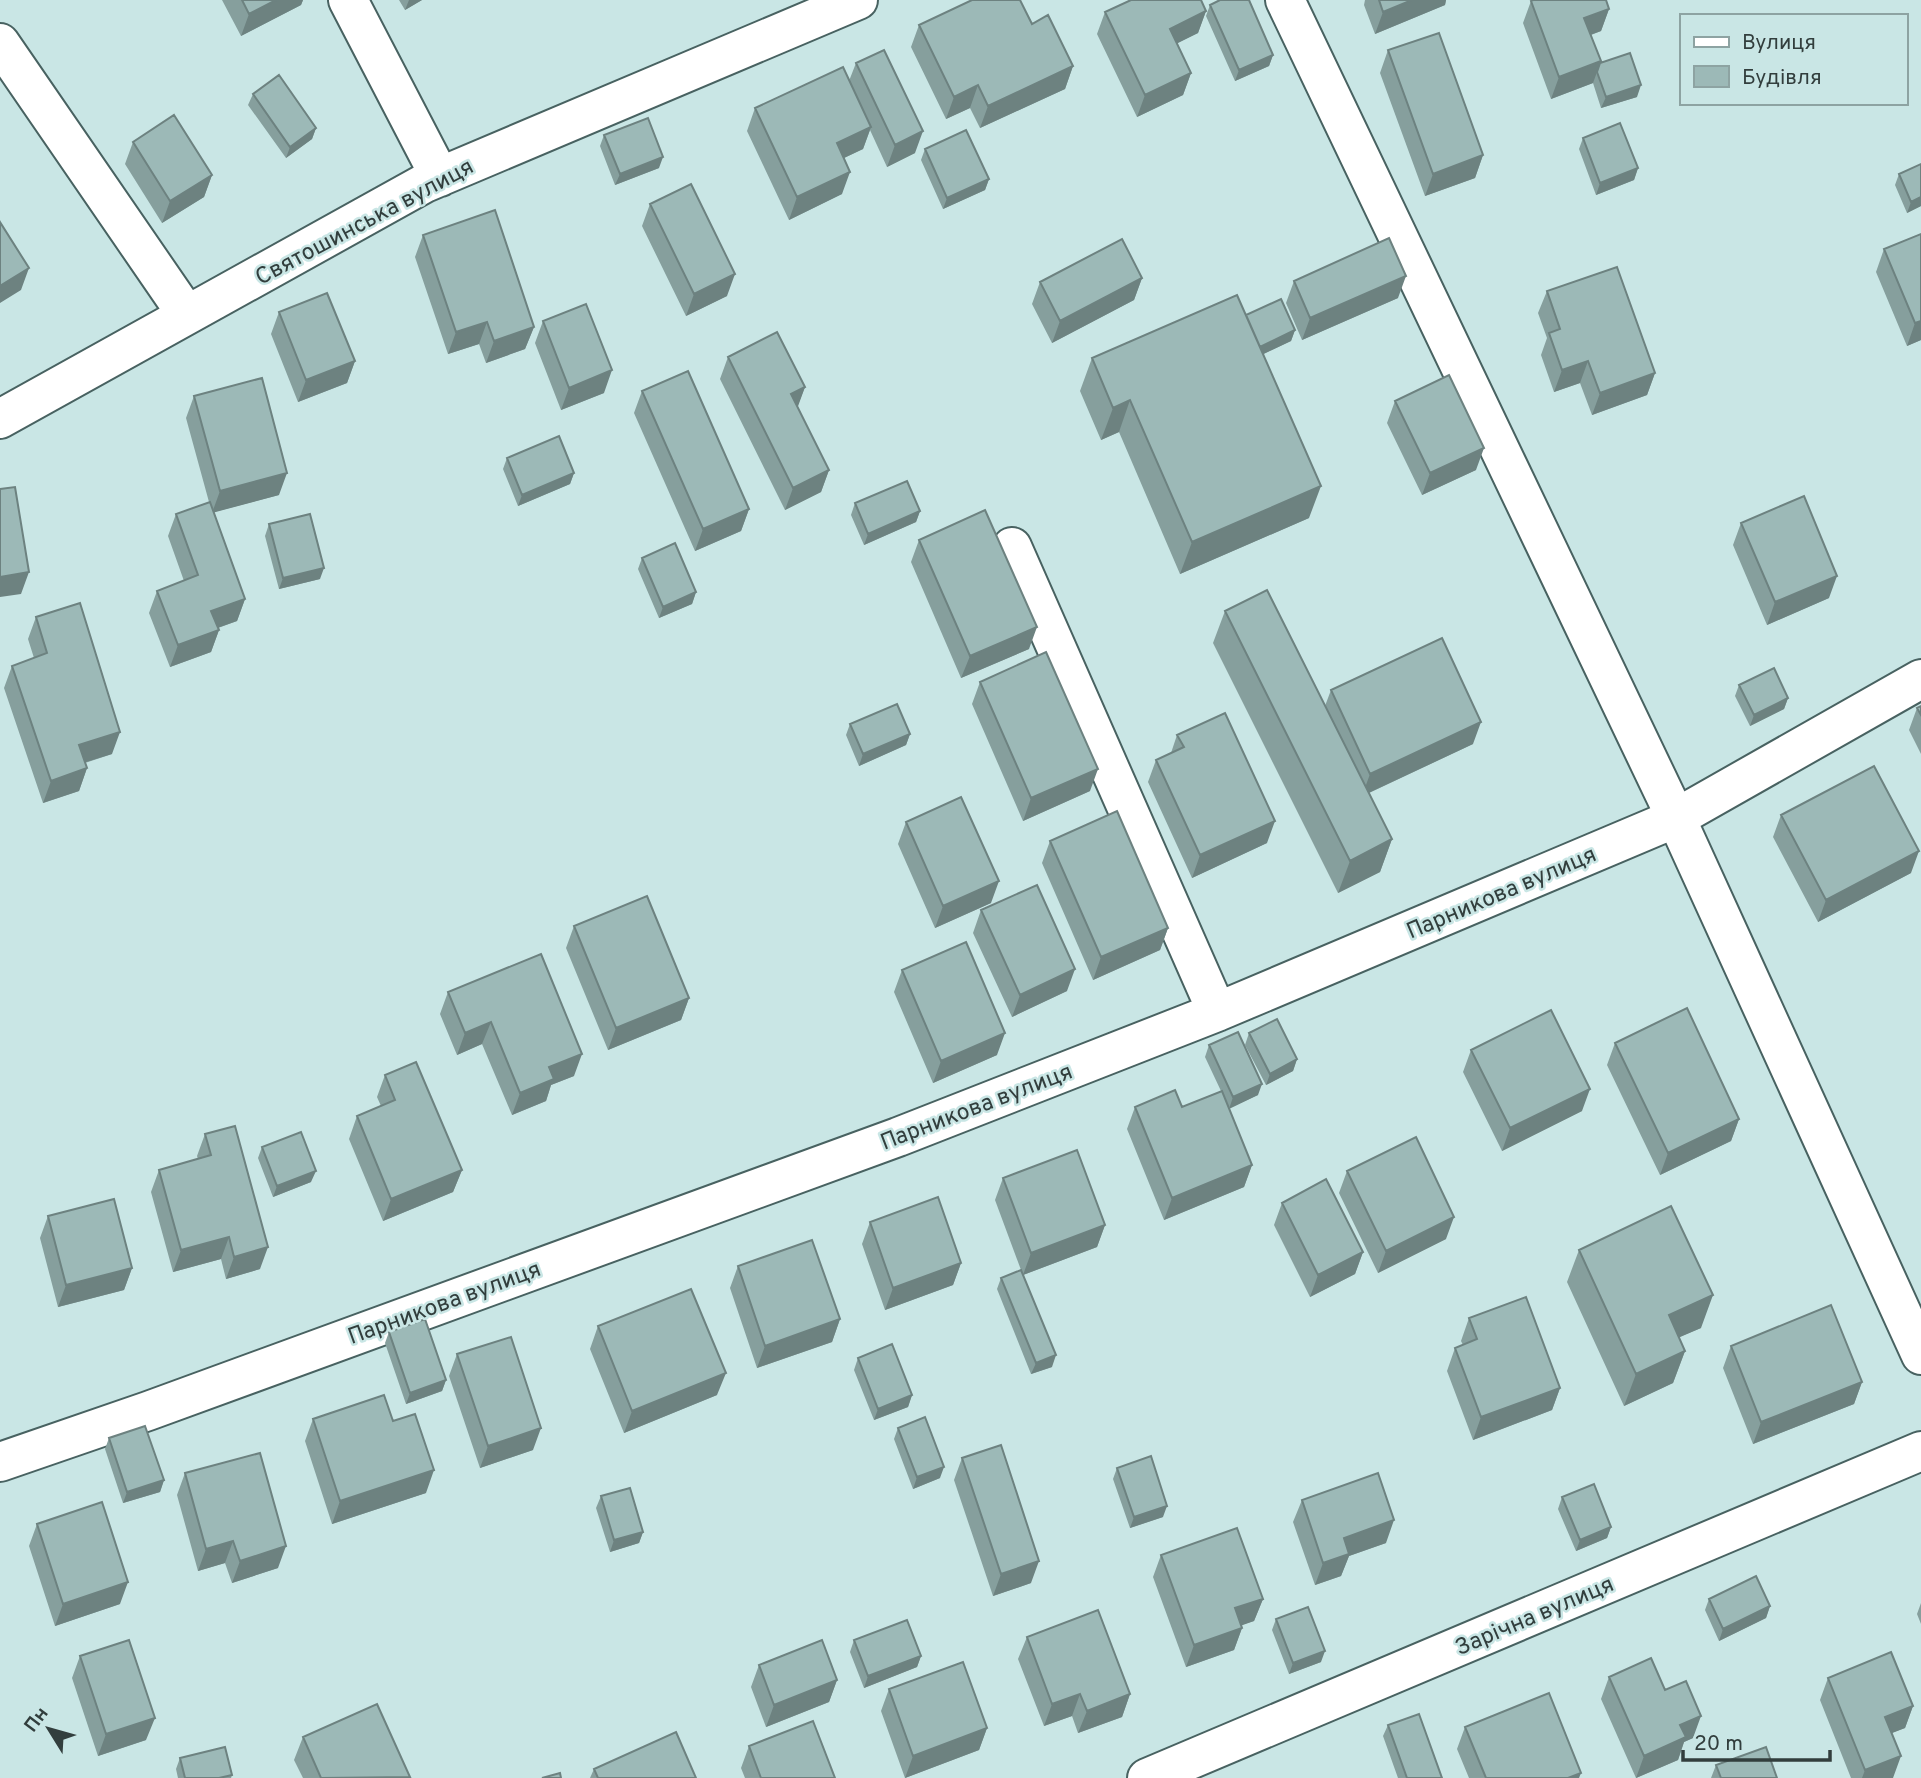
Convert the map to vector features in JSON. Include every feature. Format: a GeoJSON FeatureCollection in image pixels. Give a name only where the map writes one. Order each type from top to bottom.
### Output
{"type":"FeatureCollection","features":[{"type":"Feature","properties":{"kind":"street"},"geometry":{"type":"LineString","coordinates":[[348,0],[440,177]]}},
{"type":"Feature","properties":{"kind":"street","name":"Святошинська вулиця"},"geometry":{"type":"LineString","coordinates":[[0,419],[425,183],[858,0]]}},
{"type":"Feature","properties":{"kind":"street"},"geometry":{"type":"LineString","coordinates":[[1285,0],[1676,818],[1921,1355]]}},
{"type":"Feature","properties":{"kind":"street"},"geometry":{"type":"LineString","coordinates":[[0,43],[187,316]]}},
{"type":"Feature","properties":{"kind":"street"},"geometry":{"type":"LineString","coordinates":[[1012,547],[1217,1012]]}},
{"type":"Feature","properties":{"kind":"street","name":"Парникова вулиця"},"geometry":{"type":"LineString","coordinates":[[0,1462],[148,1411],[898,1137],[1217,1012],[1676,818],[1921,679]]}},
{"type":"Feature","properties":{"kind":"street","name":"Зарічна вулиця"},"geometry":{"type":"LineString","coordinates":[[1147,1778],[1921,1451]]}},
{"type":"Feature","properties":{"kind":"building"},"geometry":{"type":"Polygon","coordinates":[[[242,0],[276,0],[249,14],[242,0]]]}},
{"type":"Feature","properties":{"kind":"building"},"geometry":{"type":"Polygon","coordinates":[[[972,0],[1020,0],[1032,24],[1048,15],[1073,66],[988,106],[978,85],[954,97],[919,25],[972,0]]]}},
{"type":"Feature","properties":{"kind":"building"},"geometry":{"type":"Polygon","coordinates":[[[1131,0],[1201,0],[1206,11],[1170,29],[1191,73],[1145,95],[1105,12],[1131,0]]]}},
{"type":"Feature","properties":{"kind":"building"},"geometry":{"type":"Polygon","coordinates":[[[1220,0],[1249,0],[1273,55],[1239,70],[1210,5],[1220,0]]]}},
{"type":"Feature","properties":{"kind":"building"},"geometry":{"type":"Polygon","coordinates":[[[1379,0],[1412,0],[1383,12],[1379,0]]]}},
{"type":"Feature","properties":{"kind":"building"},"geometry":{"type":"Polygon","coordinates":[[[1606,0],[1609,9],[1584,18],[1601,61],[1559,77],[1531,1],[1606,0]]]}},
{"type":"Feature","properties":{"kind":"building"},"geometry":{"type":"Polygon","coordinates":[[[1439,33],[1483,155],[1433,174],[1388,50],[1439,33]]]}},
{"type":"Feature","properties":{"kind":"building"},"geometry":{"type":"Polygon","coordinates":[[[884,50],[923,131],[895,145],[856,63],[884,50]]]}},
{"type":"Feature","properties":{"kind":"building"},"geometry":{"type":"Polygon","coordinates":[[[1630,53],[1641,85],[1606,97],[1597,72],[1600,63],[1630,53]]]}},
{"type":"Feature","properties":{"kind":"building"},"geometry":{"type":"Polygon","coordinates":[[[843,67],[871,127],[837,143],[850,172],[797,197],[755,108],[843,67]]]}},
{"type":"Feature","properties":{"kind":"building"},"geometry":{"type":"Polygon","coordinates":[[[279,75],[316,128],[290,147],[253,94],[279,75]]]}},
{"type":"Feature","properties":{"kind":"building"},"geometry":{"type":"Polygon","coordinates":[[[174,115],[212,175],[170,201],[133,142],[174,115]]]}},
{"type":"Feature","properties":{"kind":"building"},"geometry":{"type":"Polygon","coordinates":[[[648,118],[663,157],[620,174],[604,135],[648,118]]]}},
{"type":"Feature","properties":{"kind":"building"},"geometry":{"type":"Polygon","coordinates":[[[1620,123],[1638,168],[1600,183],[1583,138],[1620,123]]]}},
{"type":"Feature","properties":{"kind":"building"},"geometry":{"type":"Polygon","coordinates":[[[966,130],[989,179],[947,198],[925,149],[966,130]]]}},
{"type":"Feature","properties":{"kind":"building"},"geometry":{"type":"Polygon","coordinates":[[[1921,164],[1921,197],[1911,202],[1899,174],[1921,164]]]}},
{"type":"Feature","properties":{"kind":"building"},"geometry":{"type":"Polygon","coordinates":[[[691,184],[735,274],[694,294],[650,204],[691,184]]]}},
{"type":"Feature","properties":{"kind":"building"},"geometry":{"type":"Polygon","coordinates":[[[495,210],[534,327],[494,341],[487,322],[456,332],[423,235],[495,210]]]}},
{"type":"Feature","properties":{"kind":"building"},"geometry":{"type":"Polygon","coordinates":[[[0,222],[29,268],[0,286],[0,222]]]}},
{"type":"Feature","properties":{"kind":"building"},"geometry":{"type":"Polygon","coordinates":[[[1921,234],[1921,321],[1915,323],[1884,249],[1921,234]]]}},
{"type":"Feature","properties":{"kind":"building"},"geometry":{"type":"Polygon","coordinates":[[[1389,238],[1406,276],[1310,318],[1294,281],[1389,238]]]}},
{"type":"Feature","properties":{"kind":"building"},"geometry":{"type":"Polygon","coordinates":[[[1122,239],[1142,278],[1060,321],[1040,282],[1122,239]]]}},
{"type":"Feature","properties":{"kind":"building"},"geometry":{"type":"Polygon","coordinates":[[[1617,267],[1655,373],[1600,393],[1588,361],[1562,370],[1549,333],[1560,329],[1547,291],[1617,267]]]}},
{"type":"Feature","properties":{"kind":"building"},"geometry":{"type":"Polygon","coordinates":[[[327,293],[355,361],[306,380],[279,312],[327,293]]]}},
{"type":"Feature","properties":{"kind":"building"},"geometry":{"type":"Polygon","coordinates":[[[1237,295],[1321,486],[1192,542],[1130,400],[1113,408],[1092,358],[1237,295]]]}},
{"type":"Feature","properties":{"kind":"building"},"geometry":{"type":"Polygon","coordinates":[[[1281,299],[1295,330],[1260,347],[1246,315],[1281,299]]]}},
{"type":"Feature","properties":{"kind":"building"},"geometry":{"type":"Polygon","coordinates":[[[586,304],[612,370],[569,388],[543,321],[586,304]]]}},
{"type":"Feature","properties":{"kind":"building"},"geometry":{"type":"Polygon","coordinates":[[[777,332],[805,387],[791,394],[829,470],[793,488],[728,357],[777,332]]]}},
{"type":"Feature","properties":{"kind":"building"},"geometry":{"type":"Polygon","coordinates":[[[688,371],[749,509],[703,529],[642,391],[688,371]]]}},
{"type":"Feature","properties":{"kind":"building"},"geometry":{"type":"Polygon","coordinates":[[[1449,375],[1484,448],[1430,473],[1395,401],[1449,375]]]}},
{"type":"Feature","properties":{"kind":"building"},"geometry":{"type":"Polygon","coordinates":[[[262,378],[287,473],[220,491],[194,396],[262,378]]]}},
{"type":"Feature","properties":{"kind":"building"},"geometry":{"type":"Polygon","coordinates":[[[559,436],[574,473],[522,495],[507,458],[559,436]]]}},
{"type":"Feature","properties":{"kind":"building"},"geometry":{"type":"Polygon","coordinates":[[[907,481],[920,511],[868,534],[855,503],[907,481]]]}},
{"type":"Feature","properties":{"kind":"building"},"geometry":{"type":"Polygon","coordinates":[[[15,487],[29,572],[0,577],[0,489],[15,487]]]}},
{"type":"Feature","properties":{"kind":"building"},"geometry":{"type":"Polygon","coordinates":[[[1804,496],[1837,576],[1775,602],[1741,523],[1804,496]]]}},
{"type":"Feature","properties":{"kind":"building"},"geometry":{"type":"Polygon","coordinates":[[[210,502],[245,599],[211,611],[219,630],[178,645],[157,591],[198,575],[176,514],[210,502]]]}},
{"type":"Feature","properties":{"kind":"building"},"geometry":{"type":"Polygon","coordinates":[[[985,510],[1037,627],[970,656],[919,540],[985,510]]]}},
{"type":"Feature","properties":{"kind":"building"},"geometry":{"type":"Polygon","coordinates":[[[310,514],[324,568],[283,578],[269,524],[310,514]]]}},
{"type":"Feature","properties":{"kind":"building"},"geometry":{"type":"Polygon","coordinates":[[[675,543],[696,592],[663,607],[642,558],[675,543]]]}},
{"type":"Feature","properties":{"kind":"building"},"geometry":{"type":"Polygon","coordinates":[[[1267,590],[1392,839],[1350,861],[1225,611],[1267,590]]]}},
{"type":"Feature","properties":{"kind":"building"},"geometry":{"type":"Polygon","coordinates":[[[80,603],[120,732],[79,745],[87,768],[51,781],[12,666],[47,653],[36,617],[80,603]]]}},
{"type":"Feature","properties":{"kind":"building"},"geometry":{"type":"Polygon","coordinates":[[[1442,638],[1481,722],[1370,774],[1331,690],[1442,638]]]}},
{"type":"Feature","properties":{"kind":"building"},"geometry":{"type":"Polygon","coordinates":[[[1046,652],[1098,769],[1031,798],[980,682],[1046,652]]]}},
{"type":"Feature","properties":{"kind":"building"},"geometry":{"type":"Polygon","coordinates":[[[1774,668],[1788,698],[1754,715],[1739,685],[1774,668]]]}},
{"type":"Feature","properties":{"kind":"building"},"geometry":{"type":"Polygon","coordinates":[[[897,704],[910,734],[863,754],[850,724],[897,704]]]}},
{"type":"Feature","properties":{"kind":"building"},"geometry":{"type":"Polygon","coordinates":[[[1225,713],[1275,821],[1200,855],[1156,760],[1184,747],[1177,735],[1225,713]]]}},
{"type":"Feature","properties":{"kind":"building"},"geometry":{"type":"Polygon","coordinates":[[[1874,766],[1919,851],[1826,900],[1781,815],[1874,766]]]}},
{"type":"Feature","properties":{"kind":"building"},"geometry":{"type":"Polygon","coordinates":[[[961,797],[999,881],[943,906],[906,822],[961,797]]]}},
{"type":"Feature","properties":{"kind":"building"},"geometry":{"type":"Polygon","coordinates":[[[1117,811],[1168,928],[1101,957],[1050,841],[1117,811]]]}},
{"type":"Feature","properties":{"kind":"building"},"geometry":{"type":"Polygon","coordinates":[[[1037,885],[1075,969],[1020,995],[981,910],[1037,885]]]}},
{"type":"Feature","properties":{"kind":"building"},"geometry":{"type":"Polygon","coordinates":[[[647,896],[689,998],[616,1028],[574,926],[647,896]]]}},
{"type":"Feature","properties":{"kind":"building"},"geometry":{"type":"Polygon","coordinates":[[[966,942],[1005,1033],[941,1061],[902,970],[966,942]]]}},
{"type":"Feature","properties":{"kind":"building"},"geometry":{"type":"Polygon","coordinates":[[[541,954],[582,1054],[549,1067],[554,1079],[520,1093],[491,1022],[465,1033],[448,992],[541,954]]]}},
{"type":"Feature","properties":{"kind":"building"},"geometry":{"type":"Polygon","coordinates":[[[1687,1008],[1739,1119],[1668,1153],[1615,1043],[1687,1008]]]}},
{"type":"Feature","properties":{"kind":"building"},"geometry":{"type":"Polygon","coordinates":[[[1551,1010],[1590,1089],[1510,1128],[1471,1050],[1551,1010]]]}},
{"type":"Feature","properties":{"kind":"building"},"geometry":{"type":"Polygon","coordinates":[[[1277,1019],[1297,1059],[1270,1074],[1249,1033],[1277,1019]]]}},
{"type":"Feature","properties":{"kind":"building"},"geometry":{"type":"Polygon","coordinates":[[[1238,1032],[1262,1084],[1233,1097],[1209,1045],[1238,1032]]]}},
{"type":"Feature","properties":{"kind":"building"},"geometry":{"type":"Polygon","coordinates":[[[416,1062],[462,1170],[391,1199],[357,1116],[395,1100],[385,1075],[416,1062]]]}},
{"type":"Feature","properties":{"kind":"building"},"geometry":{"type":"Polygon","coordinates":[[[1175,1090],[1182,1107],[1222,1091],[1252,1165],[1172,1198],[1135,1107],[1175,1090]]]}},
{"type":"Feature","properties":{"kind":"building"},"geometry":{"type":"Polygon","coordinates":[[[235,1126],[268,1247],[234,1257],[229,1237],[181,1250],[159,1170],[211,1155],[205,1134],[235,1126]]]}},
{"type":"Feature","properties":{"kind":"building"},"geometry":{"type":"Polygon","coordinates":[[[301,1132],[316,1171],[277,1186],[262,1147],[301,1132]]]}},
{"type":"Feature","properties":{"kind":"building"},"geometry":{"type":"Polygon","coordinates":[[[1416,1137],[1454,1217],[1386,1251],[1347,1171],[1416,1137]]]}},
{"type":"Feature","properties":{"kind":"building"},"geometry":{"type":"Polygon","coordinates":[[[1077,1150],[1105,1225],[1031,1253],[1003,1178],[1077,1150]]]}},
{"type":"Feature","properties":{"kind":"building"},"geometry":{"type":"Polygon","coordinates":[[[1326,1179],[1363,1252],[1318,1275],[1282,1203],[1326,1179]]]}},
{"type":"Feature","properties":{"kind":"building"},"geometry":{"type":"Polygon","coordinates":[[[938,1197],[961,1263],[893,1288],[870,1222],[938,1197]]]}},
{"type":"Feature","properties":{"kind":"building"},"geometry":{"type":"Polygon","coordinates":[[[114,1199],[132,1268],[66,1285],[48,1216],[114,1199]]]}},
{"type":"Feature","properties":{"kind":"building"},"geometry":{"type":"Polygon","coordinates":[[[1671,1206],[1713,1295],[1669,1315],[1685,1351],[1636,1374],[1579,1250],[1671,1206]]]}},
{"type":"Feature","properties":{"kind":"building"},"geometry":{"type":"Polygon","coordinates":[[[812,1240],[840,1319],[765,1346],[738,1266],[812,1240]]]}},
{"type":"Feature","properties":{"kind":"building"},"geometry":{"type":"Polygon","coordinates":[[[1021,1270],[1056,1355],[1036,1363],[1001,1278],[1021,1270]]]}},
{"type":"Feature","properties":{"kind":"building"},"geometry":{"type":"Polygon","coordinates":[[[691,1289],[726,1373],[632,1411],[598,1326],[691,1289]]]}},
{"type":"Feature","properties":{"kind":"building"},"geometry":{"type":"Polygon","coordinates":[[[1526,1297],[1560,1388],[1481,1417],[1455,1348],[1477,1339],[1469,1318],[1526,1297]]]}},
{"type":"Feature","properties":{"kind":"building"},"geometry":{"type":"Polygon","coordinates":[[[1831,1305],[1862,1382],[1761,1422],[1731,1346],[1831,1305]]]}},
{"type":"Feature","properties":{"kind":"building"},"geometry":{"type":"Polygon","coordinates":[[[425,1319],[446,1380],[410,1393],[389,1332],[425,1319]]]}},
{"type":"Feature","properties":{"kind":"building"},"geometry":{"type":"Polygon","coordinates":[[[511,1337],[541,1428],[488,1446],[457,1354],[511,1337]]]}},
{"type":"Feature","properties":{"kind":"building"},"geometry":{"type":"Polygon","coordinates":[[[892,1344],[912,1395],[878,1409],[858,1358],[892,1344]]]}},
{"type":"Feature","properties":{"kind":"building"},"geometry":{"type":"Polygon","coordinates":[[[384,1395],[393,1421],[415,1414],[434,1470],[340,1501],[313,1419],[384,1395]]]}},
{"type":"Feature","properties":{"kind":"building"},"geometry":{"type":"Polygon","coordinates":[[[925,1417],[944,1467],[917,1477],[898,1428],[925,1417]]]}},
{"type":"Feature","properties":{"kind":"building"},"geometry":{"type":"Polygon","coordinates":[[[145,1426],[164,1480],[127,1492],[109,1438],[145,1426]]]}},
{"type":"Feature","properties":{"kind":"building"},"geometry":{"type":"Polygon","coordinates":[[[1001,1445],[1039,1561],[1001,1574],[962,1458],[1001,1445]]]}},
{"type":"Feature","properties":{"kind":"building"},"geometry":{"type":"Polygon","coordinates":[[[260,1453],[286,1546],[240,1561],[233,1541],[206,1549],[185,1473],[260,1453]]]}},
{"type":"Feature","properties":{"kind":"building"},"geometry":{"type":"Polygon","coordinates":[[[1151,1456],[1167,1506],[1134,1517],[1117,1468],[1151,1456]]]}},
{"type":"Feature","properties":{"kind":"building"},"geometry":{"type":"Polygon","coordinates":[[[1378,1473],[1394,1520],[1344,1538],[1349,1554],[1323,1563],[1302,1500],[1378,1473]]]}},
{"type":"Feature","properties":{"kind":"building"},"geometry":{"type":"Polygon","coordinates":[[[1594,1484],[1611,1527],[1580,1540],[1562,1497],[1594,1484]]]}},
{"type":"Feature","properties":{"kind":"building"},"geometry":{"type":"Polygon","coordinates":[[[630,1488],[643,1532],[614,1540],[601,1496],[630,1488]]]}},
{"type":"Feature","properties":{"kind":"building"},"geometry":{"type":"Polygon","coordinates":[[[102,1502],[128,1582],[63,1604],[37,1524],[102,1502]]]}},
{"type":"Feature","properties":{"kind":"building"},"geometry":{"type":"Polygon","coordinates":[[[1237,1528],[1263,1599],[1235,1608],[1242,1628],[1194,1645],[1161,1555],[1237,1528]]]}},
{"type":"Feature","properties":{"kind":"building"},"geometry":{"type":"Polygon","coordinates":[[[1756,1576],[1770,1606],[1723,1629],[1709,1599],[1756,1576]]]}},
{"type":"Feature","properties":{"kind":"building"},"geometry":{"type":"Polygon","coordinates":[[[1308,1607],[1325,1651],[1293,1663],[1276,1619],[1308,1607]]]}},
{"type":"Feature","properties":{"kind":"building"},"geometry":{"type":"Polygon","coordinates":[[[1098,1610],[1130,1694],[1087,1711],[1080,1694],[1052,1704],[1027,1637],[1098,1610]]]}},
{"type":"Feature","properties":{"kind":"building"},"geometry":{"type":"Polygon","coordinates":[[[907,1620],[921,1656],[868,1676],[854,1640],[907,1620]]]}},
{"type":"Feature","properties":{"kind":"building"},"geometry":{"type":"Polygon","coordinates":[[[129,1640],[155,1718],[106,1734],[80,1656],[129,1640]]]}},
{"type":"Feature","properties":{"kind":"building"},"geometry":{"type":"Polygon","coordinates":[[[822,1640],[837,1680],[774,1705],[759,1665],[822,1640]]]}},
{"type":"Feature","properties":{"kind":"building"},"geometry":{"type":"Polygon","coordinates":[[[1891,1652],[1913,1706],[1885,1717],[1901,1756],[1865,1770],[1828,1678],[1891,1652]]]}},
{"type":"Feature","properties":{"kind":"building"},"geometry":{"type":"Polygon","coordinates":[[[1651,1658],[1665,1690],[1686,1681],[1701,1716],[1680,1725],[1686,1737],[1644,1756],[1609,1677],[1651,1658]]]}},
{"type":"Feature","properties":{"kind":"building"},"geometry":{"type":"Polygon","coordinates":[[[963,1662],[987,1728],[913,1756],[889,1689],[963,1662]]]}},
{"type":"Feature","properties":{"kind":"building"},"geometry":{"type":"Polygon","coordinates":[[[1549,1693],[1581,1773],[1568,1778],[1486,1778],[1465,1727],[1549,1693]]]}},
{"type":"Feature","properties":{"kind":"building"},"geometry":{"type":"Polygon","coordinates":[[[377,1704],[410,1777],[321,1778],[303,1737],[377,1704]]]}},
{"type":"Feature","properties":{"kind":"building"},"geometry":{"type":"Polygon","coordinates":[[[1419,1714],[1442,1778],[1407,1778],[1388,1725],[1419,1714]]]}},
{"type":"Feature","properties":{"kind":"building"},"geometry":{"type":"Polygon","coordinates":[[[813,1721],[835,1778],[761,1778],[749,1746],[813,1721]]]}},
{"type":"Feature","properties":{"kind":"building"},"geometry":{"type":"Polygon","coordinates":[[[676,1732],[696,1778],[598,1778],[594,1769],[676,1732]]]}},
{"type":"Feature","properties":{"kind":"building"},"geometry":{"type":"Polygon","coordinates":[[[225,1747],[232,1775],[219,1778],[185,1778],[180,1758],[225,1747]]]}},
{"type":"Feature","properties":{"kind":"building"},"geometry":{"type":"Polygon","coordinates":[[[1766,1747],[1777,1778],[1721,1778],[1716,1765],[1766,1747]]]}},
{"type":"Feature","properties":{"kind":"building"},"geometry":{"type":"Polygon","coordinates":[[[560,1773],[561,1778],[542,1778],[560,1773]]]}}]}
